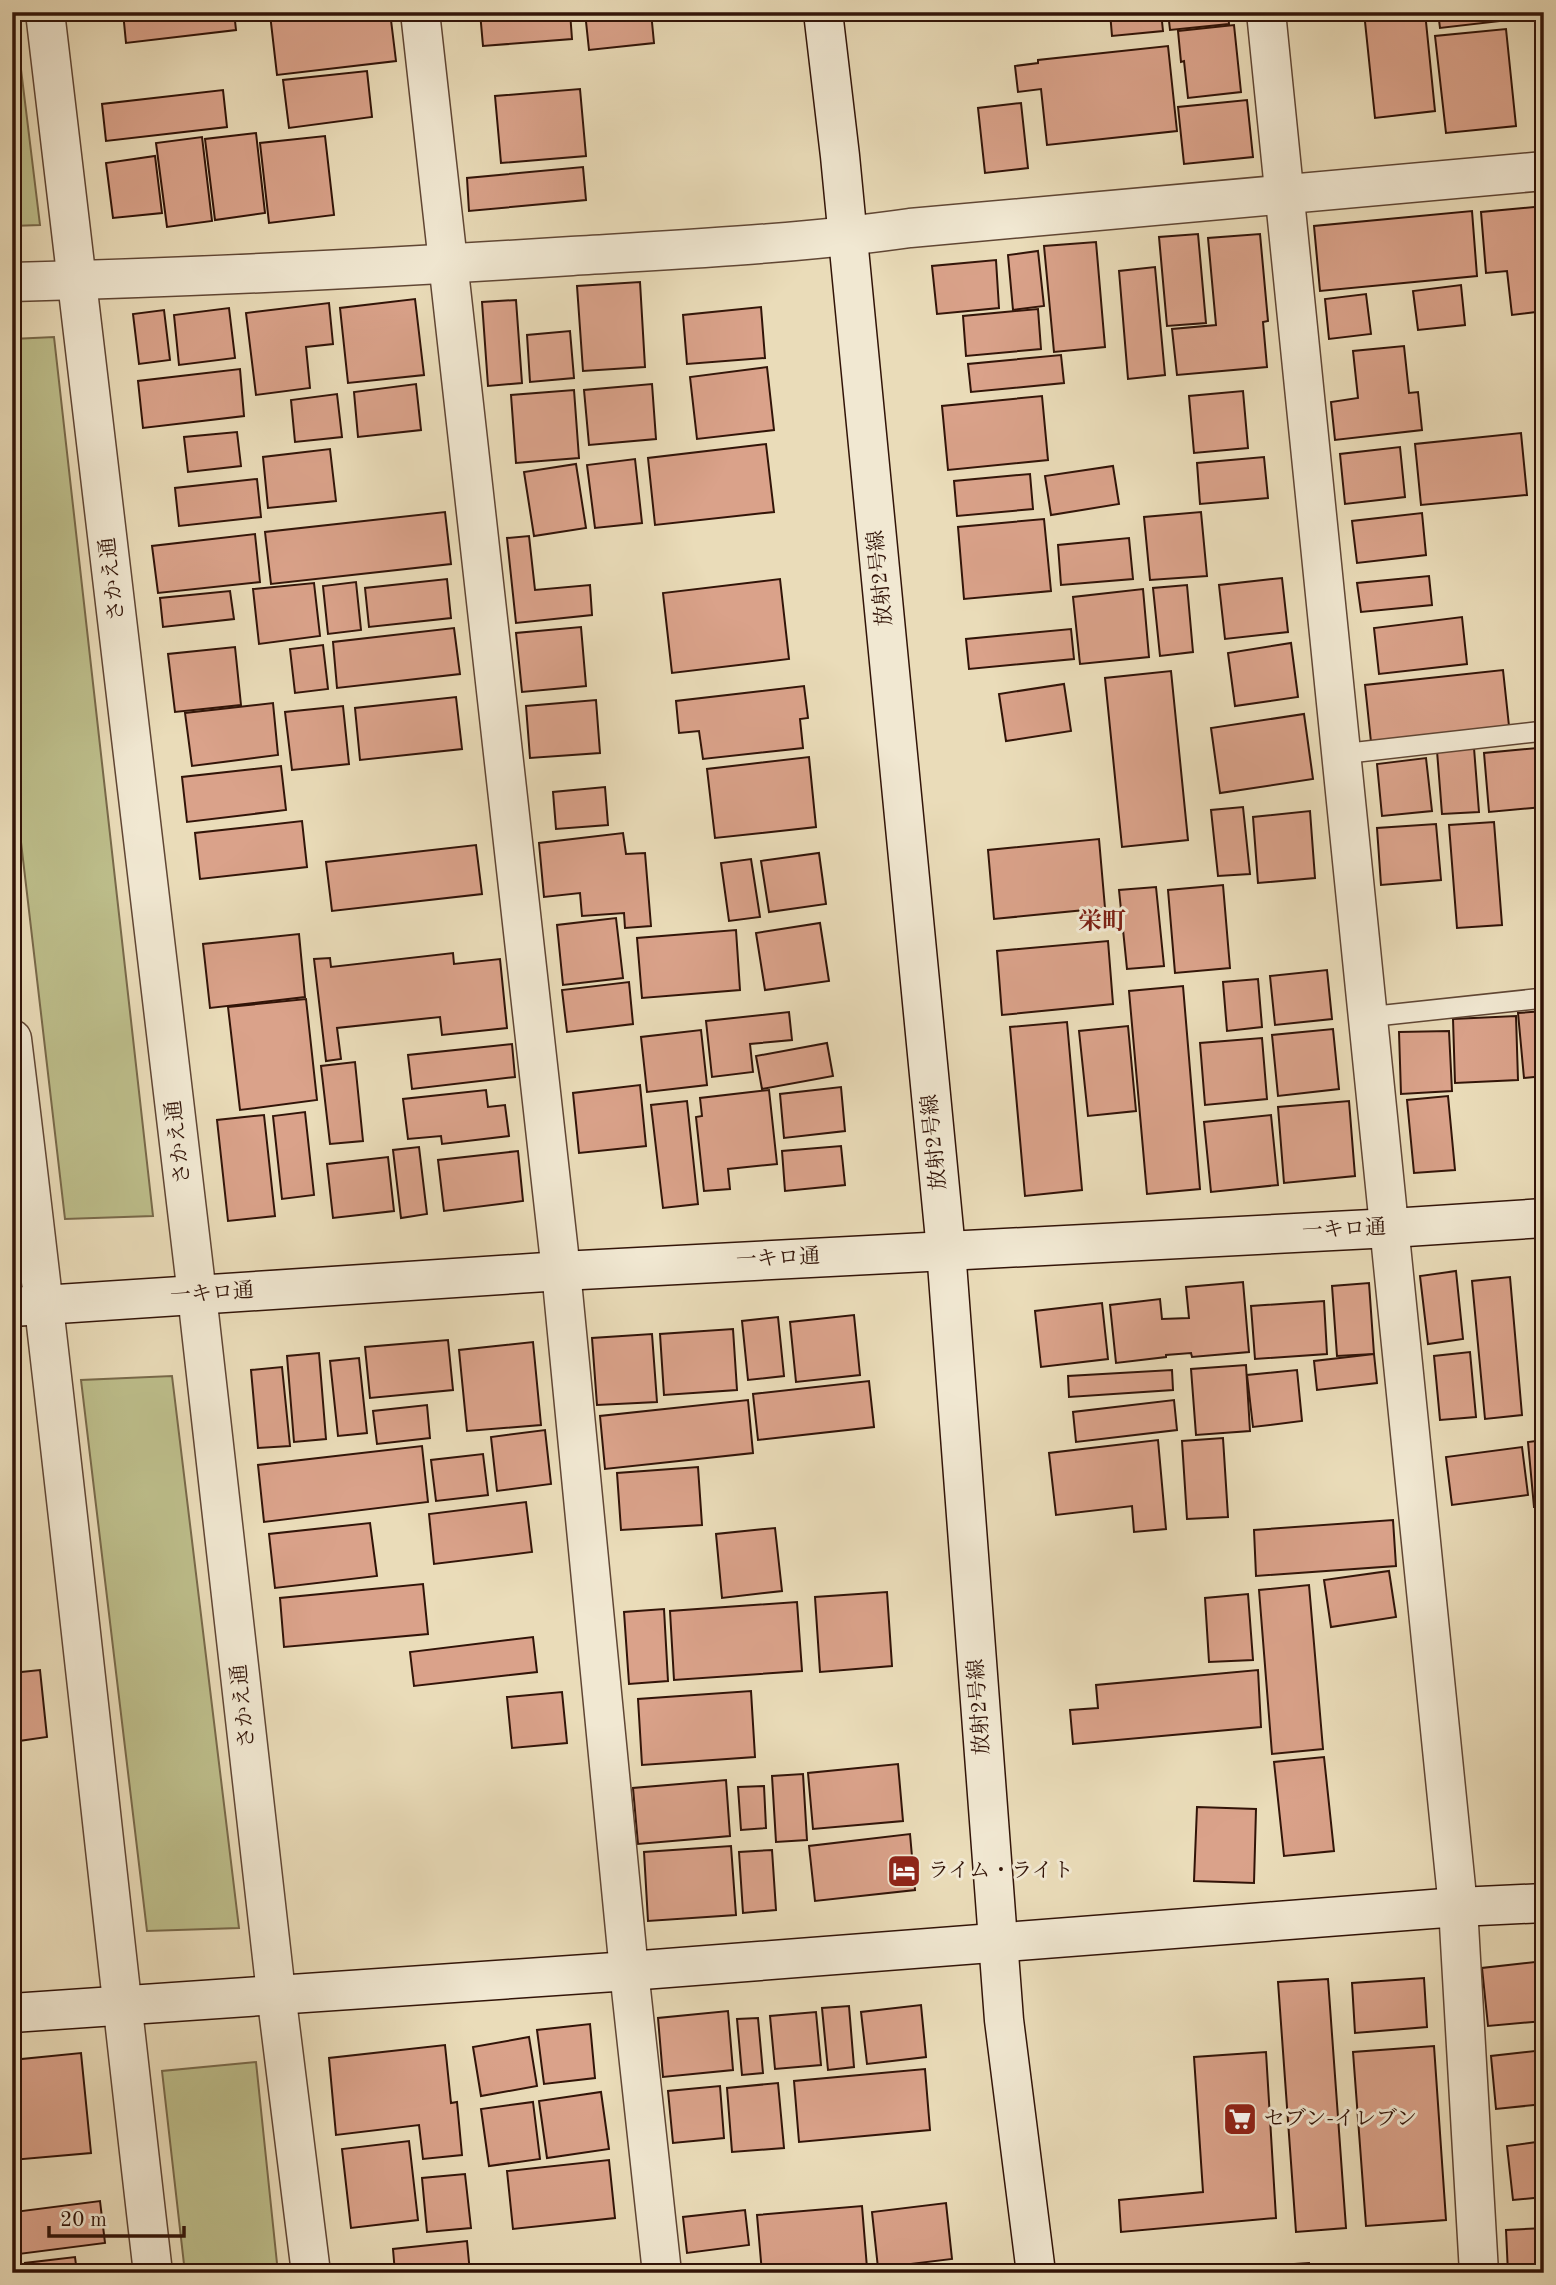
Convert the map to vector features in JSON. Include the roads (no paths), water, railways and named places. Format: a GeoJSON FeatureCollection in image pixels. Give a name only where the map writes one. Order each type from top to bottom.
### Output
{"type":"FeatureCollection","features":[{"type":"Feature","properties":{"kind":"street","name":"さかえ通"},"geometry":{"type":"LineString","coordinates":[[45,12],[311,2273]]}},
{"type":"Feature","properties":{"kind":"street"},"geometry":{"type":"LineString","coordinates":[[421,12],[561,1271],[629,1971],[662,2273]]}},
{"type":"Feature","properties":{"kind":"street","name":"放射2号線"},"geometry":{"type":"LineString","coordinates":[[823,12],[840,156],[946,1250],[1004,2020],[1036,2273]]}},
{"type":"Feature","properties":{"kind":"street"},"geometry":{"type":"LineString","coordinates":[[1266,12],[1458,1907],[1479,2273]]}},
{"type":"Feature","properties":{"kind":"street"},"geometry":{"type":"LineString","coordinates":[[12,282],[448,264],[847,237],[910,228],[1544,171]]}},
{"type":"Feature","properties":{"kind":"street"},"geometry":{"type":"LineString","coordinates":[[12,1039],[29,1306],[122,2005],[153,2273]]}},
{"type":"Feature","properties":{"kind":"street","name":"一キロ通"},"geometry":{"type":"LineString","coordinates":[[29,1306],[561,1271],[1544,1218]]}},
{"type":"Feature","properties":{"kind":"street"},"geometry":{"type":"LineString","coordinates":[[12,2013],[629,1971],[1458,1907],[1544,1903]]}},
{"type":"Feature","properties":{"kind":"lane"},"geometry":{"type":"LineString","coordinates":[[1341,754],[1544,732]]}},
{"type":"Feature","properties":{"kind":"lane"},"geometry":{"type":"LineString","coordinates":[[1367,1017],[1544,998]]}},
{"type":"Feature","properties":{"kind":"place","name":"ライム・ライト"},"geometry":{"type":"Point","coordinates":[904,1871]}},
{"type":"Feature","properties":{"kind":"place","name":"セブン-イレブン"},"geometry":{"type":"Point","coordinates":[1240,2119]}},
{"type":"Feature","properties":{"kind":"district","name":"栄町"},"geometry":{"type":"Point","coordinates":[1102,923]}}]}
